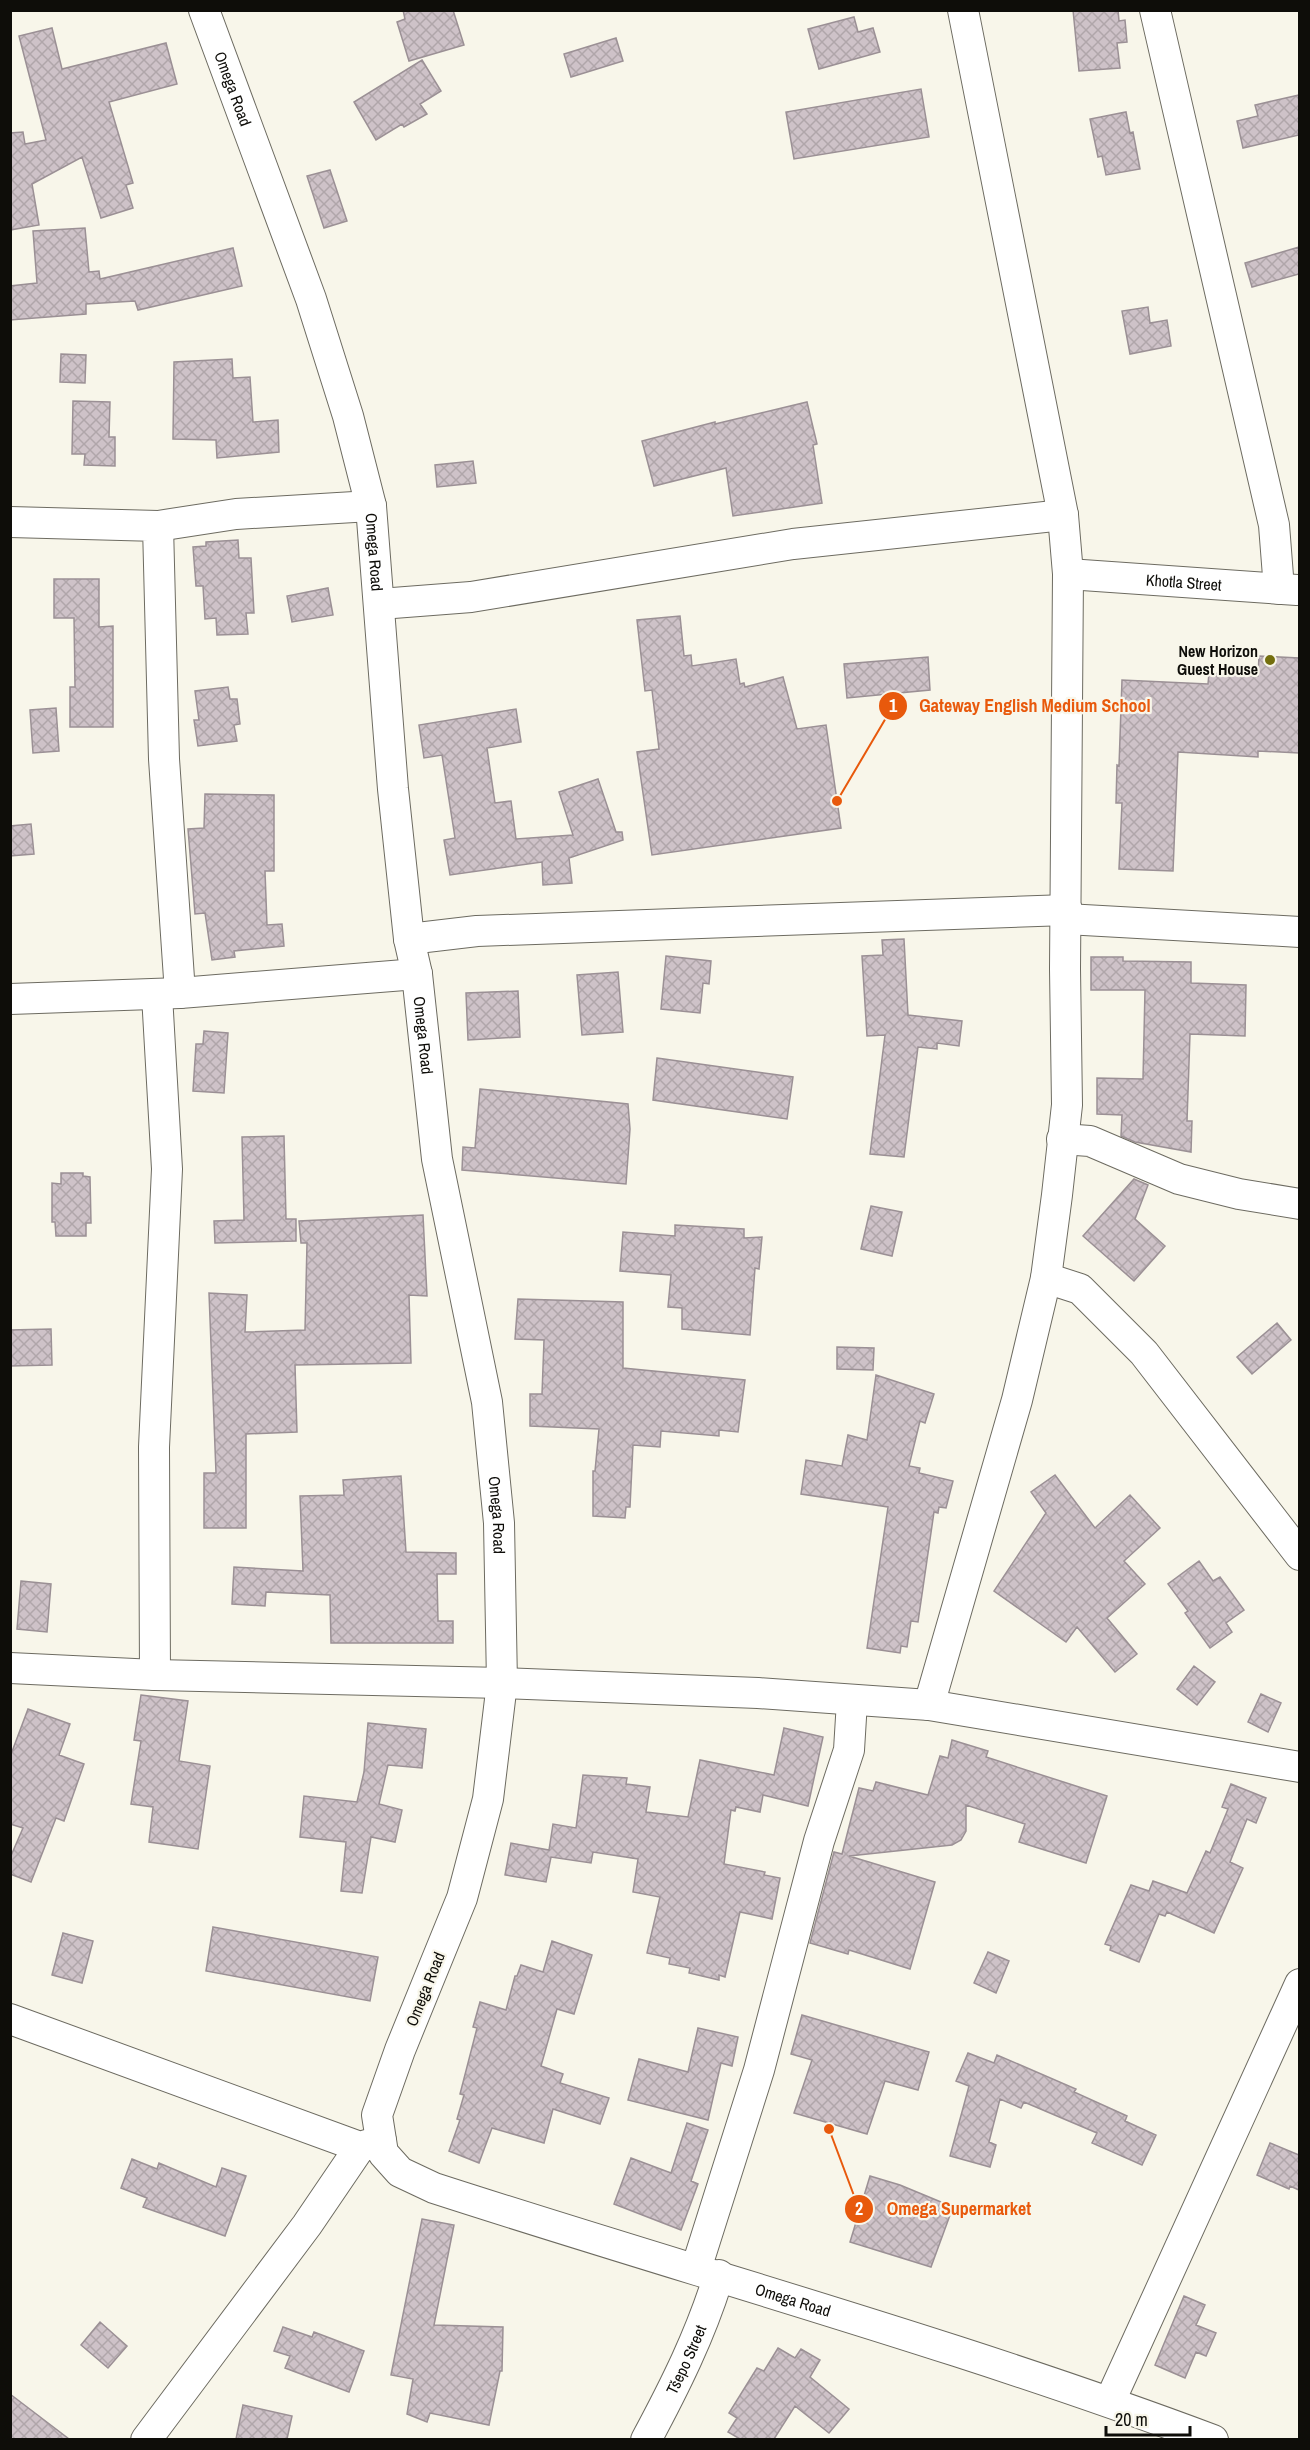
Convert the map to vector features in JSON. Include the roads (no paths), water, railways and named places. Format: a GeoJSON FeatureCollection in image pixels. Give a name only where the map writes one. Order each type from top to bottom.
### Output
{"type":"FeatureCollection","features":[{"type":"Feature","properties":{"kind":"street","name":"Omega Road"},"geometry":{"type":"LineString","coordinates":[[204,10],[311,299],[348,416],[371,506],[393,789],[409,939],[417,974],[437,1159],[487,1402],[499,1523],[502,1683],[488,1798],[465,1887],[400,2050],[377,2115],[371,2144],[383,2153],[400,2172],[434,2188],[972,2354],[1213,2439]]}},
{"type":"Feature","properties":{"kind":"street"},"geometry":{"type":"LineString","coordinates":[[929,1705],[1017,1400],[1046,1278],[1067,1105],[1068,574],[1063,515],[963,10]]}},
{"type":"Feature","properties":{"kind":"street"},"geometry":{"type":"LineString","coordinates":[[1155,10],[1289,590]]}},
{"type":"Feature","properties":{"kind":"street"},"geometry":{"type":"LineString","coordinates":[[10,522],[158,526],[236,514],[371,506]]}},
{"type":"Feature","properties":{"kind":"street"},"geometry":{"type":"LineString","coordinates":[[380,604],[471,597],[793,544],[1063,515]]}},
{"type":"Feature","properties":{"kind":"street"},"geometry":{"type":"LineString","coordinates":[[154,1675],[154,1447],[166,1169],[168,994],[158,526]]}},
{"type":"Feature","properties":{"kind":"street","name":"Khotla Street"},"geometry":{"type":"LineString","coordinates":[[1068,574],[1289,590]]}},
{"type":"Feature","properties":{"kind":"street"},"geometry":{"type":"LineString","coordinates":[[409,939],[477,931],[1067,914],[1299,932]]}},
{"type":"Feature","properties":{"kind":"street"},"geometry":{"type":"LineString","coordinates":[[10,999],[168,994],[417,974]]}},
{"type":"Feature","properties":{"kind":"street"},"geometry":{"type":"LineString","coordinates":[[1062,1139],[1090,1141],[1179,1179],[1239,1194],[1299,1204]]}},
{"type":"Feature","properties":{"kind":"street"},"geometry":{"type":"LineString","coordinates":[[1046,1278],[1080,1289],[1144,1353],[1299,1554]]}},
{"type":"Feature","properties":{"kind":"street"},"geometry":{"type":"LineString","coordinates":[[10,1668],[154,1675],[502,1683],[758,1693],[929,1705],[1299,1767]]}},
{"type":"Feature","properties":{"kind":"street","name":"Tšepo Street"},"geometry":{"type":"LineString","coordinates":[[646,2439],[684,2368],[707,2315],[707,2272],[819,1840],[849,1750],[852,1701]]}},
{"type":"Feature","properties":{"kind":"street"},"geometry":{"type":"LineString","coordinates":[[1110,2401],[1299,1984]]}},
{"type":"Feature","properties":{"kind":"street"},"geometry":{"type":"LineString","coordinates":[[10,2019],[371,2144],[146,2439]]}},
{"type":"Feature","properties":{"kind":"place","name":"New Horizon Guest House"},"geometry":{"type":"Point","coordinates":[1270,660]}},
{"type":"Feature","properties":{"kind":"place","name":"Gateway English Medium School"},"geometry":{"type":"Point","coordinates":[837,801]}},
{"type":"Feature","properties":{"kind":"place","name":"Omega Supermarket"},"geometry":{"type":"Point","coordinates":[829,2129]}}]}
